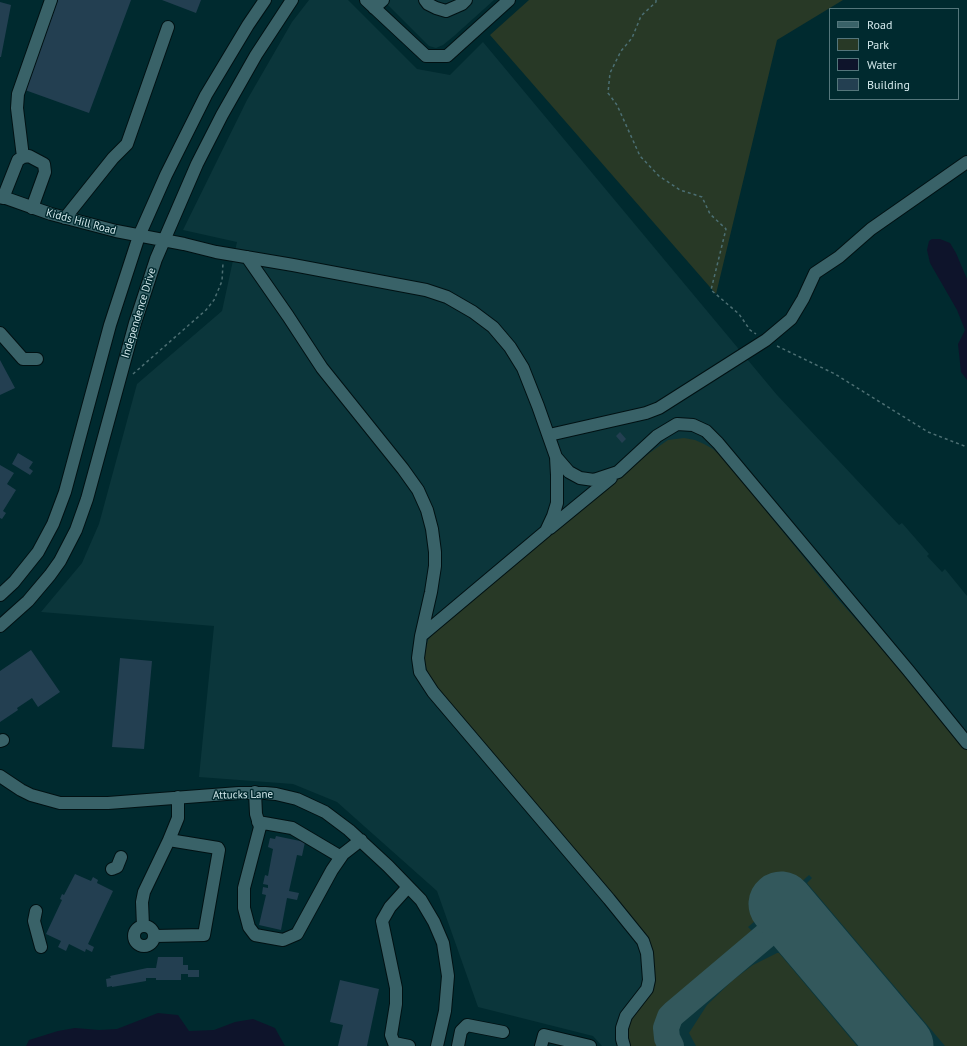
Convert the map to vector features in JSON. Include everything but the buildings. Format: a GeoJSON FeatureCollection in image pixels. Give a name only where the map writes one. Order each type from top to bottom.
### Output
{"type":"FeatureCollection","features":[{"type":"Feature","properties":{"kind":"street"},"geometry":{"type":"LineString","coordinates":[[23,157],[17,108],[18,94],[50,0]]}},
{"type":"Feature","properties":{"kind":"street"},"geometry":{"type":"LineString","coordinates":[[0,595],[14,582],[38,552],[61,506],[110,325],[138,236],[166,175],[206,95],[248,25],[265,0]]}},
{"type":"Feature","properties":{"kind":"street","name":"Independence Drive"},"geometry":{"type":"LineString","coordinates":[[0,626],[28,601],[50,575],[60,561],[76,530],[90,488],[142,297],[156,259],[194,172],[222,115],[259,50],[292,0]]}},
{"type":"Feature","properties":{"kind":"street"},"geometry":{"type":"LineString","coordinates":[[425,0],[428,4],[446,11],[462,4],[466,0]]}},
{"type":"Feature","properties":{"kind":"street"},"geometry":{"type":"LineString","coordinates":[[374,3],[426,56],[447,56],[509,0]]}},
{"type":"Feature","properties":{"kind":"street"},"geometry":{"type":"LineString","coordinates":[[65,218],[112,158],[126,144],[168,27]]}},
{"type":"Feature","properties":{"kind":"street"},"geometry":{"type":"LineString","coordinates":[[2,197],[18,160],[29,156],[44,164],[45,172],[32,208]]}},
{"type":"Feature","properties":{"kind":"street"},"geometry":{"type":"LineString","coordinates":[[549,435],[646,413],[659,408],[766,340],[791,319],[803,299],[815,273],[839,257],[871,229],[967,162]]}},
{"type":"Feature","properties":{"kind":"street","name":"Kidds Hill Road"},"geometry":{"type":"LineString","coordinates":[[2,197],[65,218],[138,236],[165,240],[216,252],[426,290],[447,298],[473,312],[493,326],[510,346],[523,368],[556,457]]}},
{"type":"Feature","properties":{"kind":"street"},"geometry":{"type":"LineString","coordinates":[[247,257],[322,368],[418,490],[427,510],[435,552],[435,566],[421,636],[418,658],[420,672],[432,692],[604,893],[643,941],[647,953],[649,980],[647,989],[626,1016],[622,1028],[622,1039],[624,1046]]}},
{"type":"Feature","properties":{"kind":"street"},"geometry":{"type":"LineString","coordinates":[[0,333],[23,359],[37,360]]}},
{"type":"Feature","properties":{"kind":"street"},"geometry":{"type":"LineString","coordinates":[[421,636],[618,472],[657,436],[677,424],[693,425],[706,431],[723,449],[908,670],[967,743]]}},
{"type":"Feature","properties":{"kind":"street"},"geometry":{"type":"LineString","coordinates":[[546,531],[557,503],[558,482],[556,457]]}},
{"type":"Feature","properties":{"kind":"street"},"geometry":{"type":"LineString","coordinates":[[556,457],[569,472],[580,478],[594,480],[618,472]]}},
{"type":"Feature","properties":{"kind":"street","name":"Attucks Lane"},"geometry":{"type":"LineString","coordinates":[[0,776],[21,790],[60,803],[108,803],[255,792],[276,794],[297,799],[325,812],[360,840],[408,887],[428,911],[439,933],[445,954],[448,988],[445,1011],[437,1046]]}},
{"type":"Feature","properties":{"kind":"street"},"geometry":{"type":"LineString","coordinates":[[255,792],[256,814],[260,827],[244,888],[244,908],[249,927],[255,935],[283,940],[297,934],[341,856],[360,840]]}},
{"type":"Feature","properties":{"kind":"street"},"geometry":{"type":"LineString","coordinates":[[142,926],[142,902],[144,892],[178,818],[178,797]]}},
{"type":"Feature","properties":{"kind":"street"},"geometry":{"type":"LineString","coordinates":[[258,822],[292,828],[341,856]]}},
{"type":"Feature","properties":{"kind":"street"},"geometry":{"type":"LineString","coordinates":[[155,936],[204,935],[219,850],[217,848],[169,840]]}},
{"type":"Feature","properties":{"kind":"street"},"geometry":{"type":"LineString","coordinates":[[112,869],[117,867],[121,856]]}},
{"type":"Feature","properties":{"kind":"street"},"geometry":{"type":"LineString","coordinates":[[408,887],[390,907],[382,921],[396,988],[396,1004],[391,1035],[394,1043],[409,1046]]}},
{"type":"Feature","properties":{"kind":"street"},"geometry":{"type":"LineString","coordinates":[[36,911],[34,921],[41,947]]}},
{"type":"Feature","properties":{"kind":"street"},"geometry":{"type":"LineString","coordinates":[[142,926],[152,929],[155,936],[153,942],[145,947],[138,945],[134,939],[134,932],[142,926]]}},
{"type":"Feature","properties":{"kind":"street"},"geometry":{"type":"LineString","coordinates":[[458,1046],[462,1031],[467,1025],[503,1032]]}},
{"type":"Feature","properties":{"kind":"street"},"geometry":{"type":"LineString","coordinates":[[541,1046],[544,1035],[570,1044],[587,1046]]}},
{"type":"Feature","properties":{"kind":"path"},"geometry":{"type":"LineString","coordinates":[[656,0],[656,2],[641,16],[632,38],[621,51],[610,73],[608,93],[617,106],[640,156],[659,176],[680,190],[702,197],[710,214],[726,229],[711,290],[739,314],[750,330],[766,340],[835,374],[928,432],[967,447]]}},
{"type":"Feature","properties":{"kind":"path"},"geometry":{"type":"LineString","coordinates":[[132,375],[206,310],[214,300],[222,280],[223,271],[223,263],[216,252]]}},
{"type":"Feature","properties":{"kind":"shaded area"},"geometry":{"type":"Polygon","coordinates":[[[309,0],[348,0],[417,69],[450,75],[483,42],[777,395],[899,525],[902,523],[929,554],[927,556],[942,572],[945,569],[967,596],[967,1046],[602,1046],[593,1036],[478,1007],[437,891],[337,802],[293,784],[199,777],[214,626],[41,612],[82,563],[99,524],[137,384],[222,311],[237,242],[183,230],[247,100],[292,22],[309,0]]]}},
{"type":"Feature","properties":{"kind":"shaded area"},"geometry":{"type":"Polygon","coordinates":[[[383,0],[494,0],[454,36],[443,45],[436,48],[429,46],[383,0]]]}},
{"type":"Feature","properties":{"kind":"green space"},"geometry":{"type":"Polygon","coordinates":[[[529,0],[843,0],[777,40],[716,294],[490,35],[529,0]]]}},
{"type":"Feature","properties":{"kind":"green space"},"geometry":{"type":"Polygon","coordinates":[[[684,438],[695,440],[704,444],[713,449],[723,458],[836,597],[918,689],[967,750],[967,1046],[945,1046],[807,883],[812,878],[809,875],[796,887],[797,889],[765,917],[762,915],[748,927],[752,931],[665,1005],[655,1023],[655,1038],[657,1046],[630,1046],[627,1030],[653,956],[438,692],[430,679],[424,657],[428,640],[434,633],[554,529],[648,454],[668,440],[684,438]]]}},
{"type":"Feature","properties":{"kind":"green space"},"geometry":{"type":"Polygon","coordinates":[[[779,953],[857,1046],[696,1046],[689,1033],[707,1005],[733,980],[753,965],[779,953]]]}},
{"type":"Feature","properties":{"kind":"water"},"geometry":{"type":"Polygon","coordinates":[[[932,239],[940,239],[950,243],[967,279],[967,380],[961,372],[958,344],[965,330],[957,310],[930,263],[927,250],[929,241],[932,239]]]}},
{"type":"Feature","properties":{"kind":"water"},"geometry":{"type":"Polygon","coordinates":[[[158,1013],[178,1015],[189,1031],[214,1030],[235,1022],[253,1019],[275,1028],[285,1046],[26,1046],[29,1040],[58,1031],[75,1028],[99,1030],[117,1029],[158,1013]]]}},
{"type":"Feature","properties":{"kind":"taxiway"},"geometry":{"type":"LineString","coordinates":[[671,1046],[667,1038],[666,1028],[670,1017],[790,915]]}},
{"type":"Feature","properties":{"kind":"runway"},"geometry":{"type":"LineString","coordinates":[[781,904],[901,1046]]}}]}
